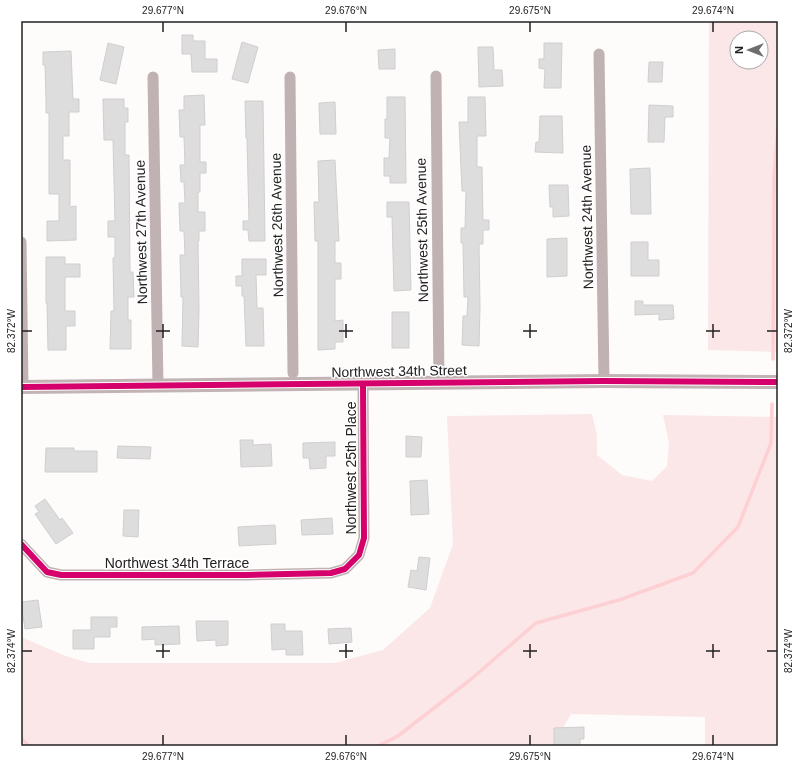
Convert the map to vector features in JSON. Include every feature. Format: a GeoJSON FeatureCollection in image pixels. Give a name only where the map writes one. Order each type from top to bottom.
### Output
{"type":"FeatureCollection","features":[{"type":"Feature","properties":{"kind":"main road","name":"Northwest 34th Street"},"geometry":{"type":"LineString","coordinates":[[22,387],[604,381],[778,382]]}},
{"type":"Feature","properties":{"kind":"street","name":"Northwest 24th Avenue"},"geometry":{"type":"LineString","coordinates":[[599,54],[604,381]]}},
{"type":"Feature","properties":{"kind":"street","name":"Northwest 25th Avenue"},"geometry":{"type":"LineString","coordinates":[[436,76],[439,383]]}},
{"type":"Feature","properties":{"kind":"street","name":"Northwest 27th Avenue"},"geometry":{"type":"LineString","coordinates":[[153,77],[158,386]]}},
{"type":"Feature","properties":{"kind":"street","name":"Northwest 26th Avenue"},"geometry":{"type":"LineString","coordinates":[[290,77],[294,373]]}},
{"type":"Feature","properties":{"kind":"street"},"geometry":{"type":"LineString","coordinates":[[21,242],[22,387]]}},
{"type":"Feature","properties":{"kind":"street","name":"Northwest 25th Place"},"geometry":{"type":"LineString","coordinates":[[345,569],[359,555],[364,538],[363,384]]}},
{"type":"Feature","properties":{"kind":"street","name":"Northwest 34th Terrace"},"geometry":{"type":"LineString","coordinates":[[21,544],[47,572],[61,575],[246,575],[331,573],[345,569]]}},
{"type":"Feature","properties":{"kind":"shaded area"},"geometry":{"type":"Polygon","coordinates":[[[709,21],[778,21],[778,352],[708,350],[709,21]]]}},
{"type":"Feature","properties":{"kind":"shaded area"},"geometry":{"type":"Polygon","coordinates":[[[592,414],[597,435],[597,455],[622,475],[652,481],[667,466],[669,443],[663,415],[778,417],[778,746],[705,746],[705,717],[571,714],[552,746],[21,746],[21,637],[63,655],[89,663],[335,663],[383,650],[430,608],[453,544],[447,416],[592,414]]]}},
{"type":"Feature","properties":{"kind":"building"},"geometry":{"type":"Polygon","coordinates":[[[182,35],[193,35],[193,41],[205,41],[205,59],[217,59],[217,72],[192,72],[191,54],[182,54],[182,35]]]}},
{"type":"Feature","properties":{"kind":"building"},"geometry":{"type":"Polygon","coordinates":[[[242,42],[258,47],[248,83],[232,79],[242,42]]]}},
{"type":"Feature","properties":{"kind":"building"},"geometry":{"type":"Polygon","coordinates":[[[108,43],[124,47],[116,84],[100,80],[108,43]]]}},
{"type":"Feature","properties":{"kind":"building"},"geometry":{"type":"Polygon","coordinates":[[[544,43],[562,43],[561,88],[544,88],[545,69],[539,68],[539,59],[544,59],[544,43]]]}},
{"type":"Feature","properties":{"kind":"building"},"geometry":{"type":"Polygon","coordinates":[[[478,47],[493,47],[494,70],[502,70],[503,86],[479,87],[478,47]]]}},
{"type":"Feature","properties":{"kind":"building"},"geometry":{"type":"Polygon","coordinates":[[[395,49],[395,69],[379,69],[378,50],[395,49]]]}},
{"type":"Feature","properties":{"kind":"building"},"geometry":{"type":"Polygon","coordinates":[[[71,51],[73,99],[79,99],[79,112],[69,112],[69,136],[63,136],[63,160],[70,160],[70,207],[76,206],[76,240],[47,241],[47,221],[59,221],[59,194],[49,194],[49,113],[46,113],[45,65],[43,65],[43,52],[71,51]]]}},
{"type":"Feature","properties":{"kind":"building"},"geometry":{"type":"Polygon","coordinates":[[[649,62],[663,62],[662,82],[648,82],[649,62]]]}},
{"type":"Feature","properties":{"kind":"building"},"geometry":{"type":"Polygon","coordinates":[[[204,95],[205,125],[200,125],[200,162],[206,162],[206,173],[200,173],[198,212],[205,212],[205,231],[199,231],[198,241],[198,347],[182,346],[183,297],[181,297],[180,255],[185,255],[184,231],[180,231],[179,203],[185,203],[184,182],[181,182],[180,165],[185,165],[184,137],[180,137],[179,110],[184,110],[184,96],[204,95]]]}},
{"type":"Feature","properties":{"kind":"building"},"geometry":{"type":"Polygon","coordinates":[[[387,97],[405,97],[406,183],[390,183],[390,176],[384,176],[384,158],[389,158],[390,138],[385,138],[387,97]]]}},
{"type":"Feature","properties":{"kind":"building"},"geometry":{"type":"Polygon","coordinates":[[[468,97],[485,97],[486,136],[477,136],[477,167],[482,167],[483,220],[489,220],[489,230],[483,230],[483,244],[479,244],[479,346],[462,345],[463,316],[467,316],[468,297],[464,297],[463,243],[461,243],[461,228],[465,228],[466,191],[462,191],[459,122],[468,122],[468,97]]]}},
{"type":"Feature","properties":{"kind":"building"},"geometry":{"type":"Polygon","coordinates":[[[103,99],[124,99],[124,108],[128,108],[128,122],[125,122],[125,155],[129,155],[130,272],[133,272],[134,297],[128,297],[128,320],[131,320],[131,349],[110,349],[111,311],[114,311],[113,258],[115,258],[115,237],[108,237],[108,221],[115,221],[113,140],[104,140],[103,99]]]}},
{"type":"Feature","properties":{"kind":"building"},"geometry":{"type":"Polygon","coordinates":[[[245,101],[263,101],[265,241],[249,241],[248,230],[243,230],[243,221],[249,221],[245,101]]]}},
{"type":"Feature","properties":{"kind":"building"},"geometry":{"type":"Polygon","coordinates":[[[335,102],[336,134],[320,134],[319,103],[335,102]]]}},
{"type":"Feature","properties":{"kind":"building"},"geometry":{"type":"Polygon","coordinates":[[[649,105],[673,106],[673,117],[665,117],[664,142],[648,142],[649,105]]]}},
{"type":"Feature","properties":{"kind":"building"},"geometry":{"type":"Polygon","coordinates":[[[540,116],[562,116],[563,153],[535,152],[536,142],[539,142],[540,116]]]}},
{"type":"Feature","properties":{"kind":"building"},"geometry":{"type":"Polygon","coordinates":[[[335,160],[339,241],[335,241],[335,263],[341,263],[341,279],[335,279],[335,321],[343,320],[343,342],[335,342],[335,349],[318,350],[318,241],[315,241],[314,202],[319,202],[318,161],[335,160]]]}},
{"type":"Feature","properties":{"kind":"building"},"geometry":{"type":"Polygon","coordinates":[[[650,168],[651,214],[631,214],[630,169],[650,168]]]}},
{"type":"Feature","properties":{"kind":"building"},"geometry":{"type":"Polygon","coordinates":[[[549,185],[568,185],[569,216],[553,217],[553,207],[550,207],[549,185]]]}},
{"type":"Feature","properties":{"kind":"building"},"geometry":{"type":"Polygon","coordinates":[[[387,202],[409,202],[411,290],[394,291],[392,217],[387,217],[387,202]]]}},
{"type":"Feature","properties":{"kind":"building"},"geometry":{"type":"Polygon","coordinates":[[[567,238],[567,276],[547,277],[547,239],[567,238]]]}},
{"type":"Feature","properties":{"kind":"building"},"geometry":{"type":"Polygon","coordinates":[[[631,242],[648,242],[648,260],[659,260],[659,276],[631,276],[631,242]]]}},
{"type":"Feature","properties":{"kind":"building"},"geometry":{"type":"Polygon","coordinates":[[[46,257],[65,257],[65,264],[80,264],[80,277],[65,277],[65,311],[75,311],[75,326],[66,326],[66,350],[48,350],[46,257]]]}},
{"type":"Feature","properties":{"kind":"building"},"geometry":{"type":"Polygon","coordinates":[[[242,259],[266,259],[266,275],[256,275],[257,308],[263,308],[264,346],[246,346],[244,296],[242,296],[242,286],[236,286],[236,276],[242,276],[242,259]]]}},
{"type":"Feature","properties":{"kind":"building"},"geometry":{"type":"Polygon","coordinates":[[[635,301],[643,301],[643,305],[673,305],[674,319],[659,320],[659,314],[635,315],[635,301]]]}},
{"type":"Feature","properties":{"kind":"building"},"geometry":{"type":"Polygon","coordinates":[[[392,312],[409,312],[409,348],[392,348],[392,312]]]}},
{"type":"Feature","properties":{"kind":"building"},"geometry":{"type":"Polygon","coordinates":[[[406,436],[422,437],[421,457],[406,457],[406,436]]]}},
{"type":"Feature","properties":{"kind":"building"},"geometry":{"type":"Polygon","coordinates":[[[240,440],[253,440],[253,445],[271,444],[272,466],[241,467],[240,440]]]}},
{"type":"Feature","properties":{"kind":"building"},"geometry":{"type":"Polygon","coordinates":[[[335,442],[335,456],[326,456],[326,468],[310,469],[309,458],[303,458],[303,443],[335,442]]]}},
{"type":"Feature","properties":{"kind":"building"},"geometry":{"type":"Polygon","coordinates":[[[118,446],[151,447],[150,459],[117,458],[118,446]]]}},
{"type":"Feature","properties":{"kind":"building"},"geometry":{"type":"Polygon","coordinates":[[[46,448],[74,448],[74,451],[97,451],[97,472],[45,472],[46,448]]]}},
{"type":"Feature","properties":{"kind":"building"},"geometry":{"type":"Polygon","coordinates":[[[427,480],[429,514],[411,515],[410,481],[427,480]]]}},
{"type":"Feature","properties":{"kind":"building"},"geometry":{"type":"Polygon","coordinates":[[[45,499],[60,520],[62,518],[73,533],[56,544],[35,514],[39,512],[35,506],[45,499]]]}},
{"type":"Feature","properties":{"kind":"building"},"geometry":{"type":"Polygon","coordinates":[[[124,510],[139,510],[138,537],[123,536],[124,510]]]}},
{"type":"Feature","properties":{"kind":"building"},"geometry":{"type":"Polygon","coordinates":[[[332,518],[333,534],[302,535],[301,520],[332,518]]]}},
{"type":"Feature","properties":{"kind":"building"},"geometry":{"type":"Polygon","coordinates":[[[275,525],[276,544],[239,546],[238,527],[275,525]]]}},
{"type":"Feature","properties":{"kind":"building"},"geometry":{"type":"Polygon","coordinates":[[[419,557],[430,558],[426,590],[408,587],[411,570],[417,571],[419,557]]]}},
{"type":"Feature","properties":{"kind":"building"},"geometry":{"type":"Polygon","coordinates":[[[38,600],[42,627],[25,629],[21,602],[38,600]]]}},
{"type":"Feature","properties":{"kind":"building"},"geometry":{"type":"Polygon","coordinates":[[[91,617],[117,617],[117,627],[110,627],[110,637],[94,637],[94,649],[73,649],[73,630],[91,630],[91,617]]]}},
{"type":"Feature","properties":{"kind":"building"},"geometry":{"type":"Polygon","coordinates":[[[196,621],[228,621],[228,645],[216,646],[216,640],[197,641],[196,621]]]}},
{"type":"Feature","properties":{"kind":"building"},"geometry":{"type":"Polygon","coordinates":[[[271,624],[285,624],[285,631],[302,631],[303,655],[286,655],[286,649],[272,650],[271,624]]]}},
{"type":"Feature","properties":{"kind":"building"},"geometry":{"type":"Polygon","coordinates":[[[179,626],[180,644],[155,645],[155,639],[142,640],[142,627],[179,626]]]}},
{"type":"Feature","properties":{"kind":"building"},"geometry":{"type":"Polygon","coordinates":[[[351,628],[352,642],[329,644],[328,629],[351,628]]]}},
{"type":"Feature","properties":{"kind":"building"},"geometry":{"type":"Polygon","coordinates":[[[584,727],[584,739],[580,739],[580,746],[554,746],[554,728],[584,727]]]}},
{"type":"Feature","properties":{"kind":"waterway"},"geometry":{"type":"LineString","coordinates":[[773,359],[774,177],[778,128]]}},
{"type":"Feature","properties":{"kind":"waterway"},"geometry":{"type":"LineString","coordinates":[[378,746],[398,736],[470,680],[536,623],[619,600],[693,573],[738,527],[771,443],[772,404]]}},
{"type":"Feature","properties":{"kind":"waterway"},"geometry":{"type":"LineString","coordinates":[[21,738],[29,746]]}},
{"type":"Feature","properties":{"kind":"cycle path"},"geometry":{"type":"LineString","coordinates":[[21,387],[604,381],[778,382]]}},
{"type":"Feature","properties":{"kind":"cycle path"},"geometry":{"type":"LineString","coordinates":[[21,544],[47,572],[61,575],[246,575],[331,573],[345,569],[359,555],[364,538],[363,384]]}}]}
